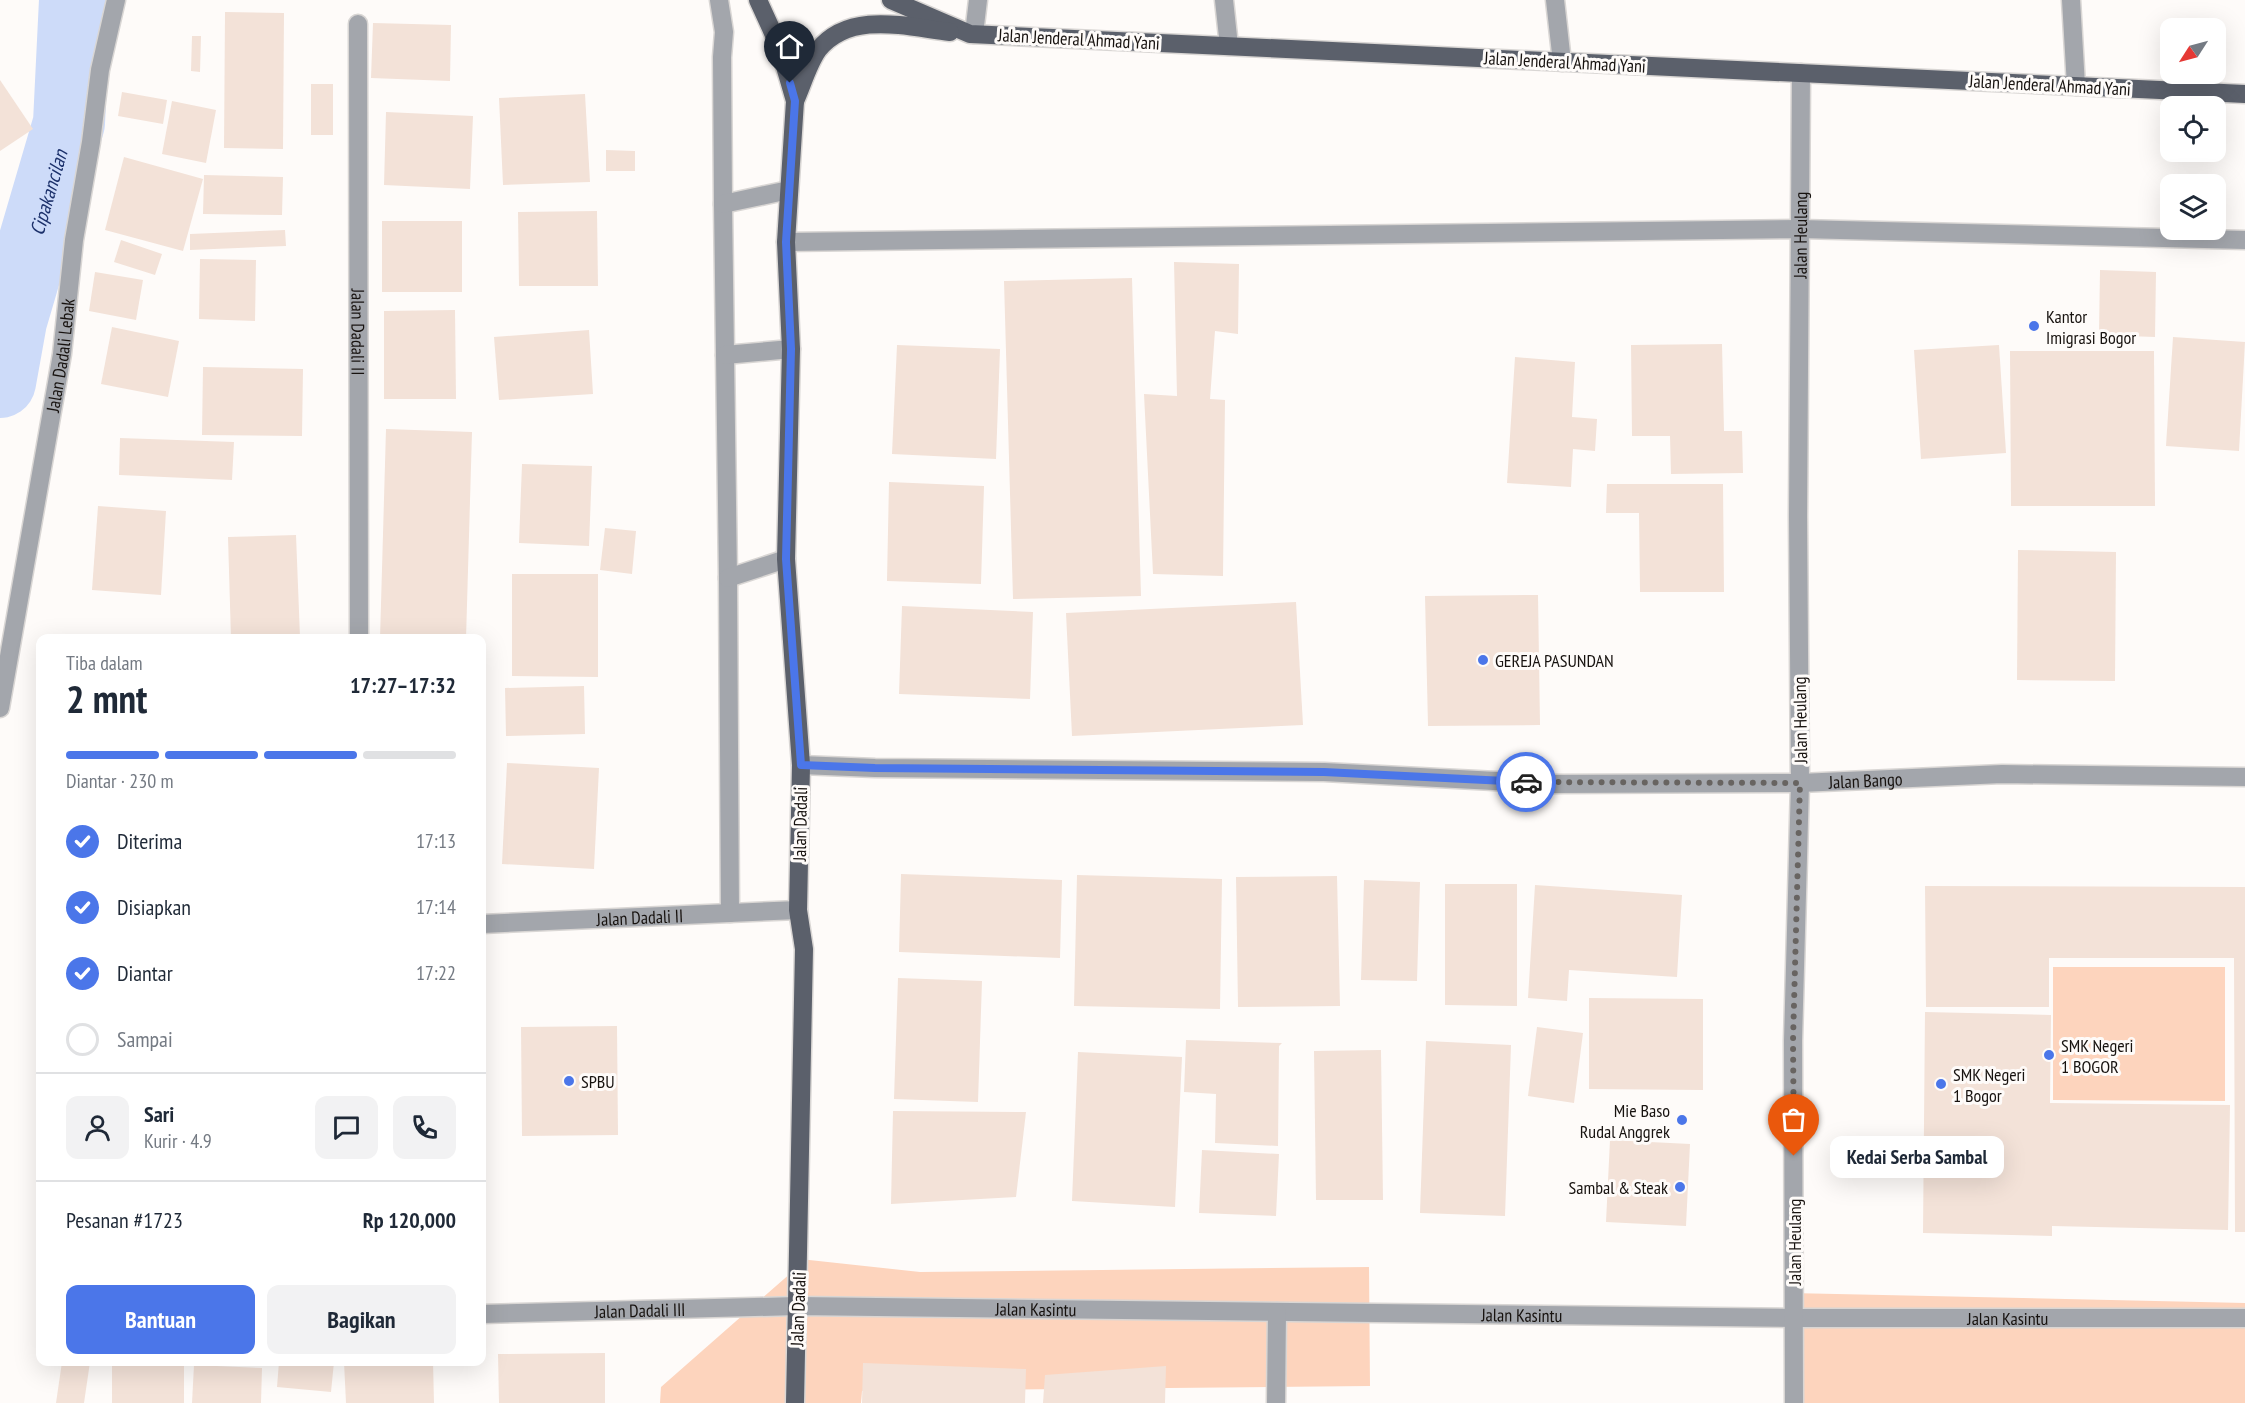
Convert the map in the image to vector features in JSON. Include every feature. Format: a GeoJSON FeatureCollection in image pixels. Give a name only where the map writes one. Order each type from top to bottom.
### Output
{"type":"FeatureCollection","features":[{"type":"Feature","properties":{"kind":"main road","name":"Jalan Dadali"},"geometry":{"type":"LineString","coordinates":[[758,0],[779,46],[795,101],[786,242],[791,349],[786,559],[801,765],[798,910],[804,949],[795,1403]]}},
{"type":"Feature","properties":{"kind":"main road","name":"Jalan Jenderal Ahmad Yani"},"geometry":{"type":"LineString","coordinates":[[891,0],[972,34],[2245,94]]}},
{"type":"Feature","properties":{"kind":"main road"},"geometry":{"type":"LineString","coordinates":[[795,101],[817,52],[831,37],[852,28],[870,23],[972,34]]}},
{"type":"Feature","properties":{"kind":"street","name":"Jalan Dadali Lebak"},"geometry":{"type":"LineString","coordinates":[[0,708],[62,354],[74,240],[91,142],[100,70],[116,0]]}},
{"type":"Feature","properties":{"kind":"street"},"geometry":{"type":"LineString","coordinates":[[719,0],[724,32],[722,57],[724,356],[730,913]]}},
{"type":"Feature","properties":{"kind":"street"},"geometry":{"type":"LineString","coordinates":[[972,34],[978,0]]}},
{"type":"Feature","properties":{"kind":"street"},"geometry":{"type":"LineString","coordinates":[[1224,0],[1229,46]]}},
{"type":"Feature","properties":{"kind":"street"},"geometry":{"type":"LineString","coordinates":[[1555,0],[1562,62]]}},
{"type":"Feature","properties":{"kind":"street"},"geometry":{"type":"LineString","coordinates":[[2071,0],[2076,86]]}},
{"type":"Feature","properties":{"kind":"street","name":"Jalan Dadali II"},"geometry":{"type":"LineString","coordinates":[[358,24],[359,634]]}},
{"type":"Feature","properties":{"kind":"street","name":"Jalan Heulang"},"geometry":{"type":"LineString","coordinates":[[1794,1403],[1793,1041],[1800,783],[1798,528],[1801,73]]}},
{"type":"Feature","properties":{"kind":"street"},"geometry":{"type":"LineString","coordinates":[[723,204],[789,190]]}},
{"type":"Feature","properties":{"kind":"street"},"geometry":{"type":"LineString","coordinates":[[786,242],[1800,229],[2245,240]]}},
{"type":"Feature","properties":{"kind":"street"},"geometry":{"type":"LineString","coordinates":[[724,356],[791,349]]}},
{"type":"Feature","properties":{"kind":"street"},"geometry":{"type":"LineString","coordinates":[[728,578],[786,559]]}},
{"type":"Feature","properties":{"kind":"street","name":"Jalan Bango"},"geometry":{"type":"LineString","coordinates":[[801,765],[875,768],[1324,772],[1552,784],[1800,783],[2002,774],[2245,777]]}},
{"type":"Feature","properties":{"kind":"street","name":"Jalan Dadali II"},"geometry":{"type":"LineString","coordinates":[[486,924],[798,910]]}},
{"type":"Feature","properties":{"kind":"street","name":"Jalan Kasintu"},"geometry":{"type":"LineString","coordinates":[[797,1306],[1795,1318],[2245,1318]]}},
{"type":"Feature","properties":{"kind":"street","name":"Jalan Dadali III"},"geometry":{"type":"LineString","coordinates":[[486,1314],[797,1306]]}},
{"type":"Feature","properties":{"kind":"street"},"geometry":{"type":"LineString","coordinates":[[1276,1403],[1277,1312]]}},
{"type":"Feature","properties":{"kind":"shaded area"},"geometry":{"type":"Polygon","coordinates":[[[2053,967],[2225,967],[2225,1101],[2053,1100],[2053,967]]]}},
{"type":"Feature","properties":{"kind":"shaded area"},"geometry":{"type":"Polygon","coordinates":[[[800,1259],[920,1272],[1369,1267],[1370,1386],[862,1391],[861,1403],[660,1403],[661,1387],[800,1265],[800,1259]]]}},
{"type":"Feature","properties":{"kind":"shaded area"},"geometry":{"type":"Polygon","coordinates":[[[1790,1293],[2245,1303],[2245,1403],[1789,1403],[1790,1293]]]}},
{"type":"Feature","properties":{"kind":"building"},"geometry":{"type":"Polygon","coordinates":[[[225,12],[284,13],[283,149],[224,148],[225,12]]]}},
{"type":"Feature","properties":{"kind":"building"},"geometry":{"type":"Polygon","coordinates":[[[373,23],[451,25],[450,81],[371,78],[373,23]]]}},
{"type":"Feature","properties":{"kind":"building"},"geometry":{"type":"Polygon","coordinates":[[[192,36],[201,36],[200,72],[191,71],[192,36]]]}},
{"type":"Feature","properties":{"kind":"building"},"geometry":{"type":"Polygon","coordinates":[[[0,80],[33,129],[0,151],[0,80]]]}},
{"type":"Feature","properties":{"kind":"building"},"geometry":{"type":"Polygon","coordinates":[[[311,84],[333,84],[333,135],[311,135],[311,84]]]}},
{"type":"Feature","properties":{"kind":"building"},"geometry":{"type":"Polygon","coordinates":[[[122,92],[167,100],[163,124],[118,116],[122,92]]]}},
{"type":"Feature","properties":{"kind":"building"},"geometry":{"type":"Polygon","coordinates":[[[585,94],[590,182],[503,185],[499,98],[585,94]]]}},
{"type":"Feature","properties":{"kind":"building"},"geometry":{"type":"Polygon","coordinates":[[[172,101],[216,110],[206,163],[162,154],[172,101]]]}},
{"type":"Feature","properties":{"kind":"building"},"geometry":{"type":"Polygon","coordinates":[[[386,112],[473,116],[470,189],[384,185],[386,112]]]}},
{"type":"Feature","properties":{"kind":"building"},"geometry":{"type":"Polygon","coordinates":[[[606,150],[635,151],[635,171],[606,171],[606,150]]]}},
{"type":"Feature","properties":{"kind":"building"},"geometry":{"type":"Polygon","coordinates":[[[124,157],[203,179],[183,251],[105,230],[124,157]]]}},
{"type":"Feature","properties":{"kind":"building"},"geometry":{"type":"Polygon","coordinates":[[[204,175],[283,177],[282,215],[203,214],[204,175]]]}},
{"type":"Feature","properties":{"kind":"building"},"geometry":{"type":"Polygon","coordinates":[[[597,211],[598,286],[519,286],[518,212],[597,211]]]}},
{"type":"Feature","properties":{"kind":"building"},"geometry":{"type":"Polygon","coordinates":[[[382,221],[462,221],[462,292],[382,292],[382,221]]]}},
{"type":"Feature","properties":{"kind":"building"},"geometry":{"type":"Polygon","coordinates":[[[285,230],[286,246],[190,250],[190,234],[285,230]]]}},
{"type":"Feature","properties":{"kind":"building"},"geometry":{"type":"Polygon","coordinates":[[[121,240],[162,254],[155,275],[114,262],[121,240]]]}},
{"type":"Feature","properties":{"kind":"building"},"geometry":{"type":"Polygon","coordinates":[[[200,259],[256,260],[255,321],[199,319],[200,259]]]}},
{"type":"Feature","properties":{"kind":"building"},"geometry":{"type":"Polygon","coordinates":[[[1174,262],[1239,264],[1238,334],[1215,331],[1210,399],[1225,400],[1223,576],[1153,574],[1144,394],[1177,396],[1174,262]]]}},
{"type":"Feature","properties":{"kind":"building"},"geometry":{"type":"Polygon","coordinates":[[[2100,270],[2156,272],[2155,337],[2099,335],[2100,270]]]}},
{"type":"Feature","properties":{"kind":"building"},"geometry":{"type":"Polygon","coordinates":[[[95,272],[143,280],[136,320],[89,311],[95,272]]]}},
{"type":"Feature","properties":{"kind":"building"},"geometry":{"type":"Polygon","coordinates":[[[1132,278],[1141,596],[1013,599],[1004,281],[1132,278]]]}},
{"type":"Feature","properties":{"kind":"building"},"geometry":{"type":"Polygon","coordinates":[[[455,310],[456,399],[384,399],[384,311],[455,310]]]}},
{"type":"Feature","properties":{"kind":"building"},"geometry":{"type":"Polygon","coordinates":[[[112,327],[179,341],[168,397],[101,384],[112,327]]]}},
{"type":"Feature","properties":{"kind":"building"},"geometry":{"type":"Polygon","coordinates":[[[589,330],[593,394],[499,400],[494,337],[589,330]]]}},
{"type":"Feature","properties":{"kind":"building"},"geometry":{"type":"Polygon","coordinates":[[[2173,337],[2245,342],[2239,451],[2166,446],[2173,337]]]}},
{"type":"Feature","properties":{"kind":"building"},"geometry":{"type":"Polygon","coordinates":[[[1722,344],[1724,431],[1742,431],[1743,473],[1671,474],[1670,436],[1632,436],[1631,345],[1722,344]]]}},
{"type":"Feature","properties":{"kind":"building"},"geometry":{"type":"Polygon","coordinates":[[[897,345],[1000,349],[996,459],[892,454],[897,345]]]}},
{"type":"Feature","properties":{"kind":"building"},"geometry":{"type":"Polygon","coordinates":[[[1999,345],[2006,453],[1921,459],[1914,350],[1999,345]]]}},
{"type":"Feature","properties":{"kind":"building"},"geometry":{"type":"Polygon","coordinates":[[[2010,351],[2154,351],[2155,506],[2011,506],[2010,351]]]}},
{"type":"Feature","properties":{"kind":"building"},"geometry":{"type":"Polygon","coordinates":[[[1515,357],[1575,362],[1572,417],[1597,419],[1595,451],[1573,449],[1571,487],[1507,483],[1515,357]]]}},
{"type":"Feature","properties":{"kind":"building"},"geometry":{"type":"Polygon","coordinates":[[[203,367],[303,369],[302,436],[202,435],[203,367]]]}},
{"type":"Feature","properties":{"kind":"building"},"geometry":{"type":"Polygon","coordinates":[[[386,429],[472,432],[466,634],[380,634],[386,429]]]}},
{"type":"Feature","properties":{"kind":"building"},"geometry":{"type":"Polygon","coordinates":[[[120,438],[234,442],[232,480],[119,475],[120,438]]]}},
{"type":"Feature","properties":{"kind":"building"},"geometry":{"type":"Polygon","coordinates":[[[522,464],[592,466],[589,546],[519,543],[522,464]]]}},
{"type":"Feature","properties":{"kind":"building"},"geometry":{"type":"Polygon","coordinates":[[[889,482],[984,486],[981,584],[887,581],[889,482]]]}},
{"type":"Feature","properties":{"kind":"building"},"geometry":{"type":"Polygon","coordinates":[[[1607,484],[1723,484],[1724,592],[1640,592],[1639,513],[1606,513],[1607,484]]]}},
{"type":"Feature","properties":{"kind":"building"},"geometry":{"type":"Polygon","coordinates":[[[98,506],[166,511],[161,595],[92,590],[98,506]]]}},
{"type":"Feature","properties":{"kind":"building"},"geometry":{"type":"Polygon","coordinates":[[[605,528],[636,531],[632,574],[600,570],[605,528]]]}},
{"type":"Feature","properties":{"kind":"building"},"geometry":{"type":"Polygon","coordinates":[[[296,535],[300,634],[231,634],[228,537],[296,535]]]}},
{"type":"Feature","properties":{"kind":"building"},"geometry":{"type":"Polygon","coordinates":[[[2018,550],[2116,552],[2115,681],[2017,680],[2018,550]]]}},
{"type":"Feature","properties":{"kind":"building"},"geometry":{"type":"Polygon","coordinates":[[[512,574],[598,574],[598,677],[512,676],[512,574]]]}},
{"type":"Feature","properties":{"kind":"building","name":"GEREJA PASUNDAN"},"geometry":{"type":"Polygon","coordinates":[[[1538,595],[1540,725],[1428,726],[1425,596],[1538,595]]]}},
{"type":"Feature","properties":{"kind":"building"},"geometry":{"type":"Polygon","coordinates":[[[1296,602],[1303,725],[1072,736],[1066,613],[1296,602]]]}},
{"type":"Feature","properties":{"kind":"building"},"geometry":{"type":"Polygon","coordinates":[[[902,606],[1033,612],[1030,699],[899,694],[902,606]]]}},
{"type":"Feature","properties":{"kind":"building"},"geometry":{"type":"Polygon","coordinates":[[[584,686],[585,734],[506,736],[505,688],[584,686]]]}},
{"type":"Feature","properties":{"kind":"building"},"geometry":{"type":"Polygon","coordinates":[[[507,763],[599,768],[594,869],[502,864],[507,763]]]}},
{"type":"Feature","properties":{"kind":"building"},"geometry":{"type":"Polygon","coordinates":[[[901,874],[1062,880],[1060,958],[899,952],[901,874]]]}},
{"type":"Feature","properties":{"kind":"building"},"geometry":{"type":"Polygon","coordinates":[[[1077,875],[1222,879],[1220,1009],[1074,1006],[1077,875]]]}},
{"type":"Feature","properties":{"kind":"building"},"geometry":{"type":"Polygon","coordinates":[[[1337,876],[1340,1006],[1238,1007],[1236,877],[1337,876]]]}},
{"type":"Feature","properties":{"kind":"building"},"geometry":{"type":"Polygon","coordinates":[[[1364,880],[1420,882],[1417,981],[1361,980],[1364,880]]]}},
{"type":"Feature","properties":{"kind":"building"},"geometry":{"type":"Polygon","coordinates":[[[1445,884],[1517,884],[1517,1006],[1445,1005],[1445,884]]]}},
{"type":"Feature","properties":{"kind":"building"},"geometry":{"type":"Polygon","coordinates":[[[1535,885],[1682,895],[1677,977],[1569,970],[1567,1001],[1528,998],[1535,885]]]}},
{"type":"Feature","properties":{"kind":"building","name":"SMK Negeri 1 BOGOR"},"geometry":{"type":"Polygon","coordinates":[[[1925,886],[2245,887],[2245,1232],[2235,1232],[2234,958],[2049,958],[2049,1007],[1926,1007],[1925,886]]]}},
{"type":"Feature","properties":{"kind":"building"},"geometry":{"type":"Polygon","coordinates":[[[898,978],[982,981],[978,1102],[894,1099],[898,978]]]}},
{"type":"Feature","properties":{"kind":"building"},"geometry":{"type":"Polygon","coordinates":[[[1589,998],[1703,999],[1703,1090],[1589,1089],[1589,998]]]}},
{"type":"Feature","properties":{"kind":"building","name":"SMK Negeri 1 BOGOR"},"geometry":{"type":"Polygon","coordinates":[[[1925,1012],[2051,1015],[2050,1103],[2230,1105],[2228,1230],[2052,1226],[2052,1236],[1923,1233],[1925,1012]]]}},
{"type":"Feature","properties":{"kind":"building","name":"SPBU"},"geometry":{"type":"Polygon","coordinates":[[[617,1026],[618,1135],[522,1136],[521,1027],[617,1026]]]}},
{"type":"Feature","properties":{"kind":"building"},"geometry":{"type":"Polygon","coordinates":[[[1537,1027],[1583,1033],[1574,1103],[1528,1096],[1537,1027]]]}},
{"type":"Feature","properties":{"kind":"building"},"geometry":{"type":"Polygon","coordinates":[[[1186,1040],[1282,1043],[1279,1046],[1278,1146],[1215,1143],[1216,1094],[1184,1092],[1186,1040]]]}},
{"type":"Feature","properties":{"kind":"building"},"geometry":{"type":"Polygon","coordinates":[[[1426,1041],[1511,1045],[1505,1216],[1420,1213],[1426,1041]]]}},
{"type":"Feature","properties":{"kind":"building"},"geometry":{"type":"Polygon","coordinates":[[[1381,1050],[1383,1200],[1316,1200],[1314,1051],[1381,1050]]]}},
{"type":"Feature","properties":{"kind":"building"},"geometry":{"type":"Polygon","coordinates":[[[1078,1052],[1182,1057],[1175,1207],[1072,1201],[1078,1052]]]}},
{"type":"Feature","properties":{"kind":"building"},"geometry":{"type":"Polygon","coordinates":[[[893,1111],[1026,1112],[1016,1197],[891,1204],[893,1111]]]}},
{"type":"Feature","properties":{"kind":"building"},"geometry":{"type":"Polygon","coordinates":[[[1610,1140],[1690,1144],[1686,1226],[1606,1222],[1610,1140]]]}},
{"type":"Feature","properties":{"kind":"building"},"geometry":{"type":"Polygon","coordinates":[[[1202,1150],[1279,1154],[1276,1216],[1199,1213],[1202,1150]]]}},
{"type":"Feature","properties":{"kind":"building"},"geometry":{"type":"Polygon","coordinates":[[[605,1353],[605,1403],[499,1403],[498,1354],[605,1353]]]}},
{"type":"Feature","properties":{"kind":"building"},"geometry":{"type":"Polygon","coordinates":[[[863,1363],[1026,1369],[1025,1403],[862,1403],[863,1363]]]}},
{"type":"Feature","properties":{"kind":"building"},"geometry":{"type":"Polygon","coordinates":[[[61,1366],[89,1366],[84,1403],[56,1403],[61,1366]]]}},
{"type":"Feature","properties":{"kind":"building"},"geometry":{"type":"Polygon","coordinates":[[[112,1366],[184,1366],[184,1403],[112,1403],[112,1366]]]}},
{"type":"Feature","properties":{"kind":"building"},"geometry":{"type":"Polygon","coordinates":[[[194,1366],[262,1368],[261,1403],[192,1403],[194,1366]]]}},
{"type":"Feature","properties":{"kind":"building"},"geometry":{"type":"Polygon","coordinates":[[[279,1366],[334,1366],[331,1392],[277,1387],[279,1366]]]}},
{"type":"Feature","properties":{"kind":"building"},"geometry":{"type":"Polygon","coordinates":[[[344,1366],[433,1366],[434,1403],[346,1403],[344,1366]]]}},
{"type":"Feature","properties":{"kind":"building"},"geometry":{"type":"Polygon","coordinates":[[[1166,1366],[1165,1403],[1043,1403],[1045,1375],[1166,1366]]]}},
{"type":"Feature","properties":{"kind":"waterway","name":"Cipakancilan"},"geometry":{"type":"LineString","coordinates":[[0,382],[11,321],[69,123],[75,0]]}},
{"type":"Feature","properties":{"kind":"way so far"},"geometry":{"type":"LineString","coordinates":[[1526,782],[1552,784],[1800,783],[1793,1041],[1794,1156]]}},
{"type":"Feature","properties":{"kind":"place","name":"Kantor Imigrasi Bogor"},"geometry":{"type":"Point","coordinates":[2034,326]}},
{"type":"Feature","properties":{"kind":"place","name":"GEREJA PASUNDAN"},"geometry":{"type":"Point","coordinates":[1483,660]}},
{"type":"Feature","properties":{"kind":"place","name":"SMK Negeri 1 BOGOR"},"geometry":{"type":"Point","coordinates":[2049,1055]}},
{"type":"Feature","properties":{"kind":"place","name":"SPBU"},"geometry":{"type":"Point","coordinates":[569,1081]}},
{"type":"Feature","properties":{"kind":"place","name":"SMK Negeri 1 Bogor"},"geometry":{"type":"Point","coordinates":[1941,1084]}},
{"type":"Feature","properties":{"kind":"place","name":"Mie Baso Rudal Anggrek"},"geometry":{"type":"Point","coordinates":[1682,1120]}},
{"type":"Feature","properties":{"kind":"place","name":"Kedai Serba Sambal"},"geometry":{"type":"Point","coordinates":[1794,1156]}},
{"type":"Feature","properties":{"kind":"place","name":"Sambal & Steak"},"geometry":{"type":"Point","coordinates":[1680,1187]}},
{"type":"Feature","properties":{"kind":"route"},"geometry":{"type":"LineString","coordinates":[[790,83],[795,101],[786,242],[791,349],[786,559],[801,765],[875,768],[1324,772],[1526,782]]}}]}
